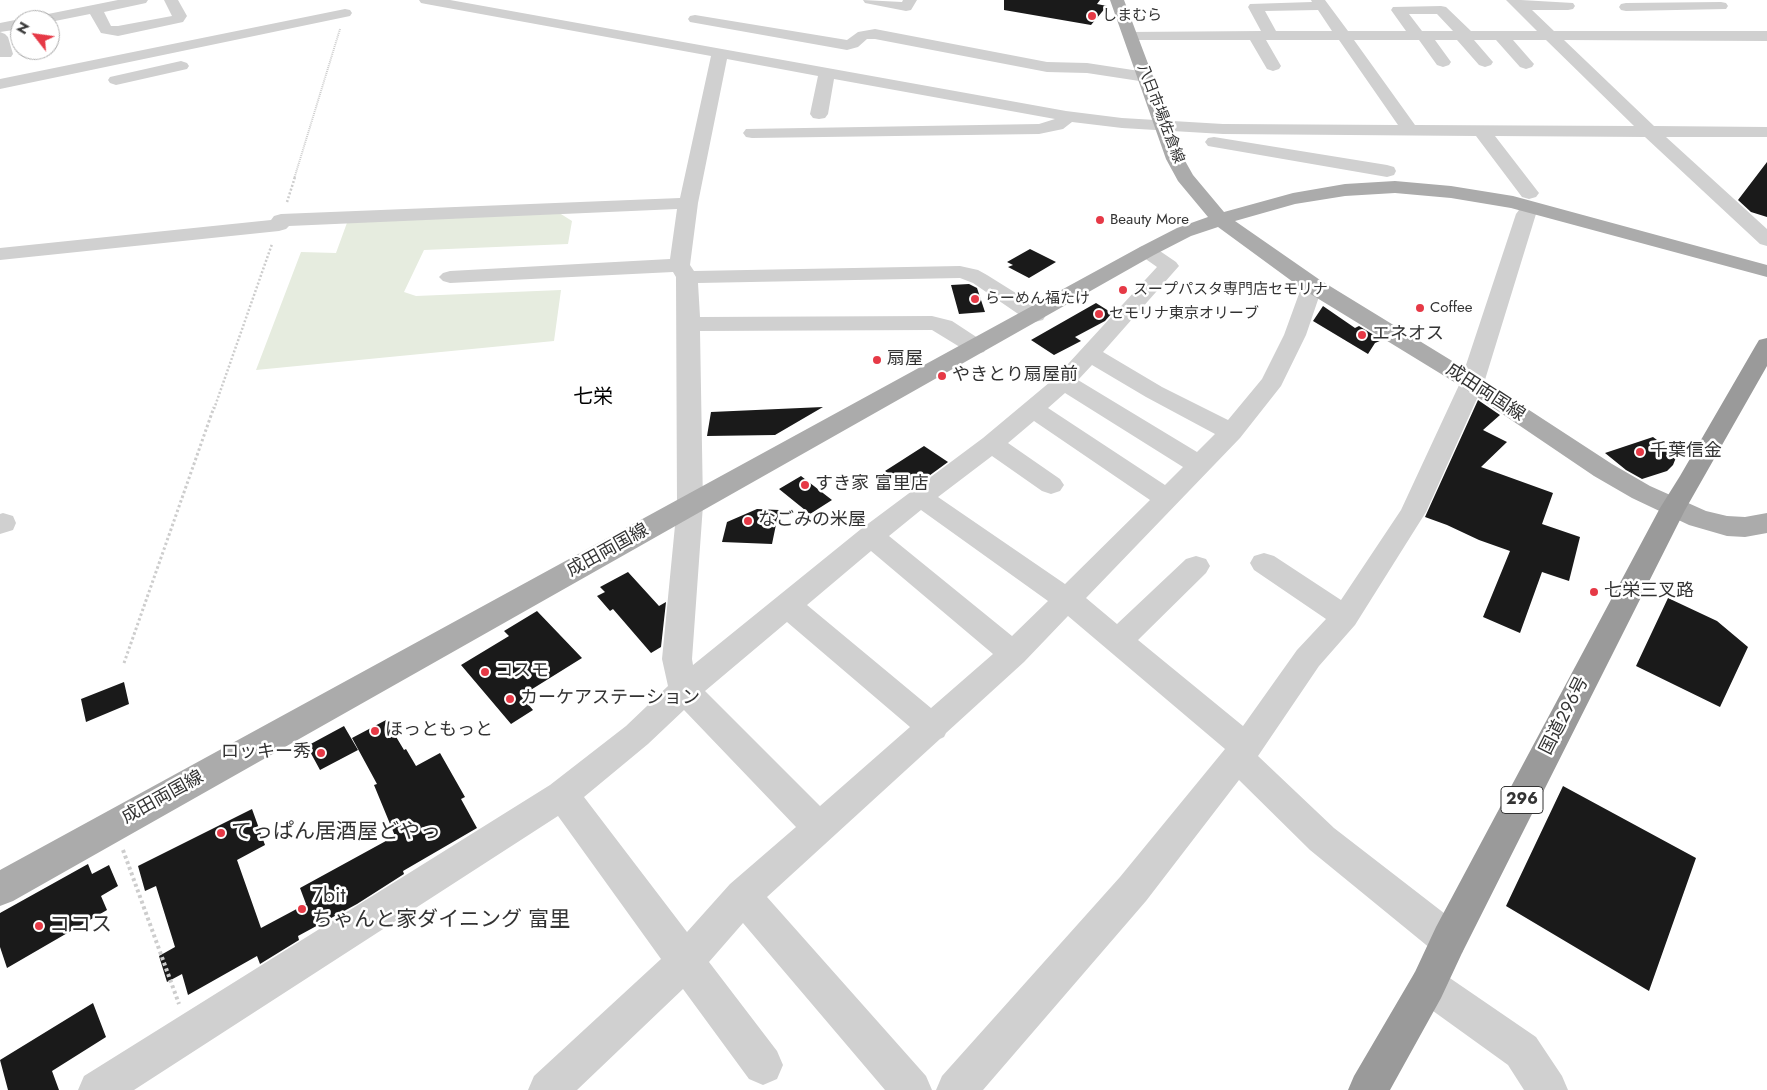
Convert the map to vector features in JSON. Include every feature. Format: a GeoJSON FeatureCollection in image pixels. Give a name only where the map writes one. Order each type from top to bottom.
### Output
{"type":"FeatureCollection","features":[{"type":"Feature","properties":{"kind":"highway","name":"国道296号"},"geometry":{"type":"LineString","coordinates":[[1368,1090],[1428,985],[1449,940],[1673,508],[1691,480],[1767,346]]}},
{"type":"Feature","properties":{"kind":"main road","name":"八日市場佐倉線"},"geometry":{"type":"LineString","coordinates":[[1117,0],[1175,159],[1185,177],[1220,218]]}},
{"type":"Feature","properties":{"kind":"main road","name":"成田両国線"},"geometry":{"type":"LineString","coordinates":[[0,889],[1147,251],[1184,232],[1220,218],[1293,198],[1345,190],[1395,188],[1451,192],[1521,204],[1767,271]]}},
{"type":"Feature","properties":{"kind":"main road","name":"成田両国線"},"geometry":{"type":"LineString","coordinates":[[1220,218],[1312,285],[1472,383],[1603,470],[1641,492],[1698,518],[1727,526],[1745,527],[1767,523]]}},
{"type":"Feature","properties":{"kind":"street"},"geometry":{"type":"LineString","coordinates":[[60,16],[141,0]]}},
{"type":"Feature","properties":{"kind":"street"},"geometry":{"type":"LineString","coordinates":[[95,9],[106,30],[118,31],[178,19],[180,16],[171,0]]}},
{"type":"Feature","properties":{"kind":"street"},"geometry":{"type":"LineString","coordinates":[[870,0],[906,7],[910,0]]}},
{"type":"Feature","properties":{"kind":"street"},"geometry":{"type":"LineString","coordinates":[[437,1],[488,5],[680,46],[1066,116],[1122,123],[1163,124],[1223,130],[1767,132]]}},
{"type":"Feature","properties":{"kind":"street"},"geometry":{"type":"LineString","coordinates":[[1516,2],[1568,6]]}},
{"type":"Feature","properties":{"kind":"street"},"geometry":{"type":"LineString","coordinates":[[1516,2],[1650,132],[1767,240]]}},
{"type":"Feature","properties":{"kind":"street"},"geometry":{"type":"LineString","coordinates":[[1272,36],[1255,7],[1320,3],[1411,131]]}},
{"type":"Feature","properties":{"kind":"street"},"geometry":{"type":"LineString","coordinates":[[1626,7],[1721,6]]}},
{"type":"Feature","properties":{"kind":"street"},"geometry":{"type":"LineString","coordinates":[[1443,62],[1398,10],[1440,10],[1485,62]]}},
{"type":"Feature","properties":{"kind":"street"},"geometry":{"type":"LineString","coordinates":[[0,84],[345,13]]}},
{"type":"Feature","properties":{"kind":"street"},"geometry":{"type":"LineString","coordinates":[[680,46],[697,13],[847,45],[854,44],[869,33]]}},
{"type":"Feature","properties":{"kind":"street"},"geometry":{"type":"LineString","coordinates":[[1745,24],[1765,37]]}},
{"type":"Feature","properties":{"kind":"street"},"geometry":{"type":"LineString","coordinates":[[852,29],[1047,67],[1087,68],[1146,76]]}},
{"type":"Feature","properties":{"kind":"street"},"geometry":{"type":"LineString","coordinates":[[1131,35],[1765,37]]}},
{"type":"Feature","properties":{"kind":"street"},"geometry":{"type":"LineString","coordinates":[[1255,35],[1273,66]]}},
{"type":"Feature","properties":{"kind":"street"},"geometry":{"type":"LineString","coordinates":[[236,36],[246,52]]}},
{"type":"Feature","properties":{"kind":"street"},"geometry":{"type":"LineString","coordinates":[[1501,36],[1526,64]]}},
{"type":"Feature","properties":{"kind":"street"},"geometry":{"type":"LineString","coordinates":[[0,37],[5,54]]}},
{"type":"Feature","properties":{"kind":"street"},"geometry":{"type":"LineString","coordinates":[[720,53],[688,202],[684,271],[689,324],[690,505],[677,659],[684,690],[818,828]]}},
{"type":"Feature","properties":{"kind":"street"},"geometry":{"type":"LineString","coordinates":[[116,80],[200,62]]}},
{"type":"Feature","properties":{"kind":"street"},"geometry":{"type":"LineString","coordinates":[[819,114],[827,72]]}},
{"type":"Feature","properties":{"kind":"street"},"geometry":{"type":"LineString","coordinates":[[752,133],[1039,129],[1057,125],[1063,122],[1066,116]]}},
{"type":"Feature","properties":{"kind":"street"},"geometry":{"type":"LineString","coordinates":[[956,1090],[1133,889],[1242,752],[1308,658],[1345,617],[1413,512],[1472,383],[1528,204],[1482,131]]}},
{"type":"Feature","properties":{"kind":"street"},"geometry":{"type":"LineString","coordinates":[[1178,136],[1387,171]]}},
{"type":"Feature","properties":{"kind":"street"},"geometry":{"type":"LineString","coordinates":[[0,254],[280,222],[688,202]]}},
{"type":"Feature","properties":{"kind":"street"},"geometry":{"type":"LineString","coordinates":[[98,1090],[562,794],[637,735],[684,690],[871,536],[992,444],[1064,382],[1169,266],[1147,251]]}},
{"type":"Feature","properties":{"kind":"street"},"geometry":{"type":"LineString","coordinates":[[450,277],[684,271],[960,272],[980,278],[1035,315]]}},
{"type":"Feature","properties":{"kind":"street"},"geometry":{"type":"LineString","coordinates":[[548,1090],[685,962],[743,896],[933,728],[1013,654],[1167,499],[1230,432],[1273,381],[1295,334],[1312,285]]}},
{"type":"Feature","properties":{"kind":"street"},"geometry":{"type":"LineString","coordinates":[[689,324],[932,322],[944,326],[976,347]]}},
{"type":"Feature","properties":{"kind":"street"},"geometry":{"type":"LineString","coordinates":[[1090,354],[1154,392],[1230,432]]}},
{"type":"Feature","properties":{"kind":"street"},"geometry":{"type":"LineString","coordinates":[[1064,382],[1199,465]]}},
{"type":"Feature","properties":{"kind":"street"},"geometry":{"type":"LineString","coordinates":[[1033,409],[1167,499]]}},
{"type":"Feature","properties":{"kind":"street"},"geometry":{"type":"LineString","coordinates":[[992,444],[1051,485]]}},
{"type":"Feature","properties":{"kind":"street"},"geometry":{"type":"LineString","coordinates":[[920,497],[1068,600],[1118,641],[1242,752],[1322,839],[1449,940]]}},
{"type":"Feature","properties":{"kind":"street"},"geometry":{"type":"LineString","coordinates":[[871,536],[1013,654]]}},
{"type":"Feature","properties":{"kind":"street"},"geometry":{"type":"LineString","coordinates":[[1264,563],[1345,617]]}},
{"type":"Feature","properties":{"kind":"street"},"geometry":{"type":"LineString","coordinates":[[1118,641],[1196,566]]}},
{"type":"Feature","properties":{"kind":"street"},"geometry":{"type":"LineString","coordinates":[[788,606],[933,728]]}},
{"type":"Feature","properties":{"kind":"street"},"geometry":{"type":"LineString","coordinates":[[562,794],[763,1065]]}},
{"type":"Feature","properties":{"kind":"street"},"geometry":{"type":"LineString","coordinates":[[743,896],[912,1090]]}},
{"type":"Feature","properties":{"kind":"street"},"geometry":{"type":"LineString","coordinates":[[1428,985],[1522,1051],[1548,1090]]}},
{"type":"Feature","properties":{"kind":"path"},"geometry":{"type":"LineString","coordinates":[[124,663],[280,222],[345,13]]}},
{"type":"Feature","properties":{"kind":"path"},"geometry":{"type":"LineString","coordinates":[[114,825],[189,1031]]}},
{"type":"Feature","properties":{"kind":"shaded area"},"geometry":{"type":"Polygon","coordinates":[[[553,209],[572,221],[568,244],[424,250],[404,292],[416,296],[561,290],[554,341],[256,370],[301,252],[336,253],[348,220],[553,209]]]}},
{"type":"Feature","properties":{"kind":"building"},"geometry":{"type":"Polygon","coordinates":[[[1004,0],[1100,0],[1097,4],[1107,6],[1091,25],[1004,10],[1004,0]]]}},
{"type":"Feature","properties":{"kind":"building"},"geometry":{"type":"Polygon","coordinates":[[[1767,162],[1767,217],[1751,212],[1738,200],[1767,162]]]}},
{"type":"Feature","properties":{"kind":"building"},"geometry":{"type":"Polygon","coordinates":[[[1030,249],[1056,262],[1029,278],[1008,267],[1013,265],[1007,262],[1030,249]]]}},
{"type":"Feature","properties":{"kind":"building"},"geometry":{"type":"Polygon","coordinates":[[[969,284],[977,288],[985,312],[959,314],[951,285],[969,284]]]}},
{"type":"Feature","properties":{"kind":"building"},"geometry":{"type":"Polygon","coordinates":[[[1096,303],[1112,313],[1105,321],[1075,337],[1081,341],[1054,355],[1031,340],[1096,303]]]}},
{"type":"Feature","properties":{"kind":"building"},"geometry":{"type":"Polygon","coordinates":[[[1323,306],[1355,328],[1359,326],[1382,340],[1375,343],[1368,354],[1313,321],[1323,306]]]}},
{"type":"Feature","properties":{"kind":"building"},"geometry":{"type":"Polygon","coordinates":[[[1478,400],[1500,415],[1483,430],[1507,442],[1481,467],[1553,493],[1542,524],[1580,537],[1569,581],[1542,572],[1520,633],[1483,617],[1510,551],[1425,517],[1478,400]]]}},
{"type":"Feature","properties":{"kind":"building"},"geometry":{"type":"Polygon","coordinates":[[[823,407],[775,435],[707,436],[711,412],[823,407]]]}},
{"type":"Feature","properties":{"kind":"building"},"geometry":{"type":"Polygon","coordinates":[[[1653,437],[1677,455],[1673,465],[1667,471],[1642,479],[1626,470],[1605,453],[1653,437]]]}},
{"type":"Feature","properties":{"kind":"building"},"geometry":{"type":"Polygon","coordinates":[[[924,446],[948,462],[911,489],[885,471],[924,446]]]}},
{"type":"Feature","properties":{"kind":"building"},"geometry":{"type":"Polygon","coordinates":[[[801,476],[832,500],[810,514],[779,489],[801,476]]]}},
{"type":"Feature","properties":{"kind":"building"},"geometry":{"type":"Polygon","coordinates":[[[757,509],[779,510],[772,544],[722,542],[727,522],[757,509]]]}},
{"type":"Feature","properties":{"kind":"building"},"geometry":{"type":"Polygon","coordinates":[[[628,572],[659,606],[666,602],[661,647],[651,653],[613,609],[610,611],[597,596],[605,592],[600,587],[628,572]]]}},
{"type":"Feature","properties":{"kind":"building"},"geometry":{"type":"Polygon","coordinates":[[[1668,598],[1717,621],[1748,647],[1720,707],[1636,666],[1668,598]]]}},
{"type":"Feature","properties":{"kind":"building"},"geometry":{"type":"Polygon","coordinates":[[[537,611],[582,658],[521,696],[533,710],[511,724],[461,665],[509,636],[504,631],[537,611]]]}},
{"type":"Feature","properties":{"kind":"building"},"geometry":{"type":"Polygon","coordinates":[[[124,682],[129,704],[86,722],[81,699],[124,682]]]}},
{"type":"Feature","properties":{"kind":"building"},"geometry":{"type":"Polygon","coordinates":[[[386,720],[416,766],[440,753],[465,797],[461,799],[477,828],[403,871],[404,874],[357,904],[298,936],[299,940],[260,964],[257,956],[188,995],[182,974],[167,982],[159,956],[175,947],[156,886],[145,891],[138,866],[252,809],[265,845],[237,860],[261,928],[306,904],[300,888],[395,836],[374,785],[377,784],[352,738],[386,720]]]}},
{"type":"Feature","properties":{"kind":"building"},"geometry":{"type":"Polygon","coordinates":[[[344,726],[358,750],[320,770],[307,746],[344,726]]]}},
{"type":"Feature","properties":{"kind":"building"},"geometry":{"type":"Polygon","coordinates":[[[1563,786],[1696,858],[1649,991],[1506,906],[1563,786]]]}},
{"type":"Feature","properties":{"kind":"building"},"geometry":{"type":"Polygon","coordinates":[[[88,864],[92,874],[109,865],[118,886],[101,896],[107,910],[7,968],[0,947],[0,913],[88,864]]]}},
{"type":"Feature","properties":{"kind":"building"},"geometry":{"type":"Polygon","coordinates":[[[93,1003],[106,1037],[52,1071],[59,1090],[8,1090],[0,1060],[93,1003]]]}},
{"type":"Feature","properties":{"kind":"place","name":"しまむら"},"geometry":{"type":"Point","coordinates":[1092,16]}},
{"type":"Feature","properties":{"kind":"place","name":"Beauty More"},"geometry":{"type":"Point","coordinates":[1100,220]}},
{"type":"Feature","properties":{"kind":"place","name":"スープパスタ専門店セモリナ"},"geometry":{"type":"Point","coordinates":[1123,290]}},
{"type":"Feature","properties":{"kind":"place","name":"らーめん福たけ"},"geometry":{"type":"Point","coordinates":[975,299]}},
{"type":"Feature","properties":{"kind":"place","name":"Coffee"},"geometry":{"type":"Point","coordinates":[1420,308]}},
{"type":"Feature","properties":{"kind":"place","name":"セモリナ東京オリーブ"},"geometry":{"type":"Point","coordinates":[1099,314]}},
{"type":"Feature","properties":{"kind":"place","name":"エネオス"},"geometry":{"type":"Point","coordinates":[1362,335]}},
{"type":"Feature","properties":{"kind":"place","name":"扇屋"},"geometry":{"type":"Point","coordinates":[877,360]}},
{"type":"Feature","properties":{"kind":"place","name":"やきとり扇屋前"},"geometry":{"type":"Point","coordinates":[942,376]}},
{"type":"Feature","properties":{"kind":"place","name":"千葉信金"},"geometry":{"type":"Point","coordinates":[1640,452]}},
{"type":"Feature","properties":{"kind":"place","name":"すき家 富里店"},"geometry":{"type":"Point","coordinates":[805,485]}},
{"type":"Feature","properties":{"kind":"place","name":"なごみの米屋"},"geometry":{"type":"Point","coordinates":[748,521]}},
{"type":"Feature","properties":{"kind":"place","name":"七栄三叉路"},"geometry":{"type":"Point","coordinates":[1594,592]}},
{"type":"Feature","properties":{"kind":"place","name":"コスモ"},"geometry":{"type":"Point","coordinates":[485,672]}},
{"type":"Feature","properties":{"kind":"place","name":"カーケアステーション"},"geometry":{"type":"Point","coordinates":[510,699]}},
{"type":"Feature","properties":{"kind":"place","name":"ほっともっと"},"geometry":{"type":"Point","coordinates":[375,731]}},
{"type":"Feature","properties":{"kind":"place","name":"ロッキー秀"},"geometry":{"type":"Point","coordinates":[321,753]}},
{"type":"Feature","properties":{"kind":"place","name":"てっぱん居酒屋どやっ"},"geometry":{"type":"Point","coordinates":[221,833]}},
{"type":"Feature","properties":{"kind":"place","name":"7bit ちゃんと家ダイニング 富里"},"geometry":{"type":"Point","coordinates":[302,909]}},
{"type":"Feature","properties":{"kind":"place","name":"ココス"},"geometry":{"type":"Point","coordinates":[39,926]}},
{"type":"Feature","properties":{"kind":"district","name":"七栄"},"geometry":{"type":"Point","coordinates":[593,398]}}]}
